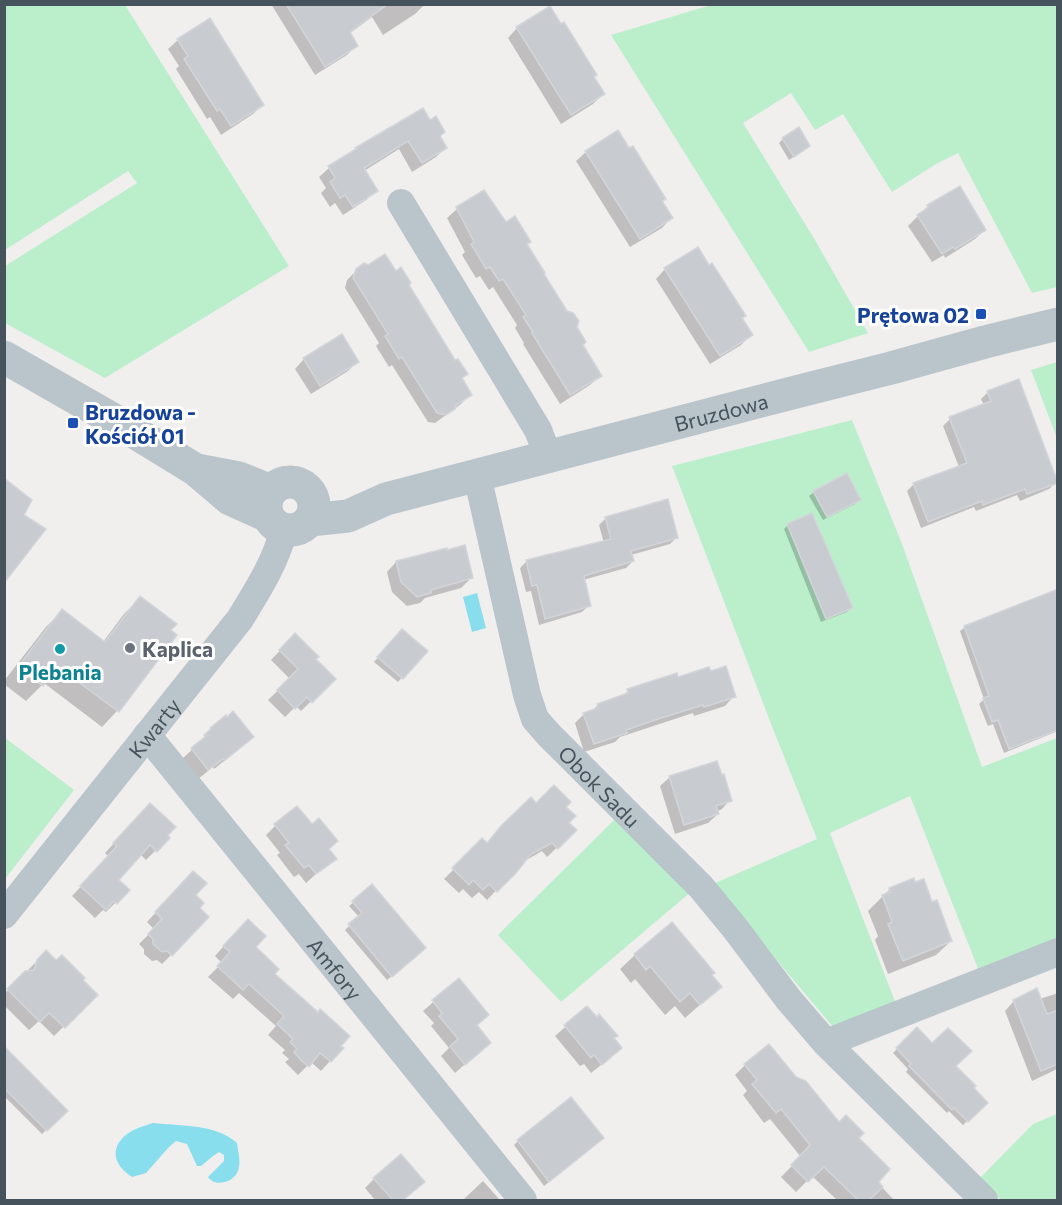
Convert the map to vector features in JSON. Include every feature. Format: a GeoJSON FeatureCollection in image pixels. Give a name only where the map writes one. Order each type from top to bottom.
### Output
{"type":"FeatureCollection","features":[{"type":"Feature","properties":{"kind":"street"},"geometry":{"type":"LineString","coordinates":[[401,202],[538,430],[548,456]]}},
{"type":"Feature","properties":{"kind":"street","name":"Bruzdowa"},"geometry":{"type":"LineString","coordinates":[[4,357],[196,470],[239,477],[289,510],[348,516],[386,499],[1057,324]]}},
{"type":"Feature","properties":{"kind":"street","name":"Obok Sadu"},"geometry":{"type":"LineString","coordinates":[[477,475],[527,695],[535,719],[701,887],[789,1000],[826,1043],[984,1200]]}},
{"type":"Feature","properties":{"kind":"street","name":"Kwarty"},"geometry":{"type":"LineString","coordinates":[[4,915],[240,619],[270,567],[282,539],[289,510]]}},
{"type":"Feature","properties":{"kind":"street","name":"Amfory"},"geometry":{"type":"LineString","coordinates":[[147,735],[524,1200]]}},
{"type":"Feature","properties":{"kind":"street"},"geometry":{"type":"LineString","coordinates":[[826,1043],[1058,952]]}},
{"type":"Feature","properties":{"kind":"green space"},"geometry":{"type":"Polygon","coordinates":[[[4,5],[125,5],[289,266],[105,378],[5,323],[5,266],[137,183],[128,171],[5,250],[4,5]]]}},
{"type":"Feature","properties":{"kind":"green space"},"geometry":{"type":"Polygon","coordinates":[[[711,5],[1057,5],[1057,287],[1032,293],[958,153],[892,192],[843,114],[815,130],[791,93],[743,123],[815,240],[868,333],[809,352],[611,35],[711,5]]]}},
{"type":"Feature","properties":{"kind":"green space"},"geometry":{"type":"Polygon","coordinates":[[[1058,362],[1057,438],[1031,370],[1058,362]]]}},
{"type":"Feature","properties":{"kind":"green space"},"geometry":{"type":"Polygon","coordinates":[[[852,420],[902,544],[982,767],[1057,738],[1057,941],[979,971],[910,796],[830,833],[896,1004],[833,1027],[713,884],[817,839],[672,466],[852,420]]]}},
{"type":"Feature","properties":{"kind":"green space"},"geometry":{"type":"Polygon","coordinates":[[[4,737],[74,790],[5,879],[4,879],[4,737]]]}},
{"type":"Feature","properties":{"kind":"green space"},"geometry":{"type":"Polygon","coordinates":[[[617,817],[692,891],[561,1002],[498,935],[617,817]]]}},
{"type":"Feature","properties":{"kind":"green space"},"geometry":{"type":"Polygon","coordinates":[[[1057,1114],[1057,1200],[1001,1200],[979,1179],[1033,1124],[1057,1114]]]}},
{"type":"Feature","properties":{"kind":"water"},"geometry":{"type":"Polygon","coordinates":[[[477,593],[486,628],[472,632],[463,597],[477,593]]]}},
{"type":"Feature","properties":{"kind":"water"},"geometry":{"type":"Polygon","coordinates":[[[153,1123],[209,1129],[229,1137],[237,1143],[239,1162],[237,1173],[231,1179],[223,1182],[211,1180],[208,1177],[224,1161],[224,1155],[219,1152],[201,1166],[197,1166],[187,1144],[176,1141],[146,1173],[132,1177],[118,1163],[117,1146],[130,1132],[153,1123]]]}},
{"type":"Feature","properties":{"kind":"building"},"geometry":{"type":"Polygon","coordinates":[[[286,4],[388,4],[350,32],[358,46],[325,67],[286,4]]]}},
{"type":"Feature","properties":{"kind":"building"},"geometry":{"type":"Polygon","coordinates":[[[550,6],[561,24],[564,22],[597,75],[594,77],[605,94],[571,115],[516,27],[550,6]]]}},
{"type":"Feature","properties":{"kind":"building"},"geometry":{"type":"Polygon","coordinates":[[[210,18],[264,105],[231,126],[220,109],[217,111],[184,59],[188,56],[177,39],[210,18]]]}},
{"type":"Feature","properties":{"kind":"building"},"geometry":{"type":"Polygon","coordinates":[[[423,108],[430,120],[436,116],[445,132],[440,136],[447,148],[422,163],[408,141],[364,168],[378,191],[353,207],[345,195],[340,198],[330,182],[335,178],[328,166],[423,108]]]}},
{"type":"Feature","properties":{"kind":"building"},"geometry":{"type":"Polygon","coordinates":[[[799,127],[810,146],[794,157],[782,138],[799,127]]]}},
{"type":"Feature","properties":{"kind":"building"},"geometry":{"type":"Polygon","coordinates":[[[618,130],[629,148],[633,146],[666,199],[662,201],[673,218],[640,239],[585,151],[618,130]]]}},
{"type":"Feature","properties":{"kind":"building"},"geometry":{"type":"Polygon","coordinates":[[[960,186],[986,230],[955,249],[953,247],[942,254],[917,215],[928,208],[927,205],[960,186]]]}},
{"type":"Feature","properties":{"kind":"building"},"geometry":{"type":"Polygon","coordinates":[[[484,190],[506,222],[515,216],[531,242],[527,244],[544,274],[567,311],[573,313],[579,321],[577,327],[586,342],[583,345],[602,376],[570,395],[523,317],[526,315],[503,279],[499,281],[490,267],[486,269],[471,244],[474,242],[456,207],[484,190]]]}},
{"type":"Feature","properties":{"kind":"building"},"geometry":{"type":"Polygon","coordinates":[[[698,247],[709,265],[712,263],[746,316],[742,318],[753,335],[720,356],[664,268],[698,247]]]}},
{"type":"Feature","properties":{"kind":"building"},"geometry":{"type":"Polygon","coordinates":[[[385,254],[396,271],[401,267],[411,283],[409,285],[455,360],[458,359],[468,374],[462,378],[472,395],[456,405],[455,409],[446,415],[437,413],[402,357],[399,359],[385,336],[388,334],[353,278],[356,269],[364,263],[368,265],[385,254]]]}},
{"type":"Feature","properties":{"kind":"building"},"geometry":{"type":"Polygon","coordinates":[[[342,334],[359,362],[320,386],[303,358],[342,334]]]}},
{"type":"Feature","properties":{"kind":"building"},"geometry":{"type":"Polygon","coordinates":[[[1019,379],[1058,483],[1027,494],[1025,489],[983,505],[982,501],[928,522],[913,483],[967,463],[949,417],[991,401],[987,391],[1019,379]]]}},
{"type":"Feature","properties":{"kind":"building"},"geometry":{"type":"Polygon","coordinates":[[[847,473],[861,500],[827,517],[813,491],[847,473]]]}},
{"type":"Feature","properties":{"kind":"building"},"geometry":{"type":"Polygon","coordinates":[[[4,478],[32,500],[24,515],[46,529],[4,583],[4,478]]]}},
{"type":"Feature","properties":{"kind":"building"},"geometry":{"type":"Polygon","coordinates":[[[668,499],[678,538],[631,551],[634,561],[584,576],[591,606],[545,619],[537,585],[532,586],[526,560],[611,539],[605,517],[668,499]]]}},
{"type":"Feature","properties":{"kind":"building"},"geometry":{"type":"Polygon","coordinates":[[[812,513],[853,608],[826,619],[787,524],[812,513]]]}},
{"type":"Feature","properties":{"kind":"building"},"geometry":{"type":"Polygon","coordinates":[[[465,545],[473,578],[431,590],[431,593],[417,597],[401,582],[396,561],[465,545]]]}},
{"type":"Feature","properties":{"kind":"building"},"geometry":{"type":"Polygon","coordinates":[[[1058,589],[1058,730],[1009,749],[998,720],[992,722],[983,698],[989,696],[964,626],[1058,589]]]}},
{"type":"Feature","properties":{"kind":"building"},"geometry":{"type":"Polygon","coordinates":[[[140,596],[177,624],[171,630],[177,635],[119,712],[58,667],[43,686],[18,667],[62,609],[105,642],[140,596]]]}},
{"type":"Feature","properties":{"kind":"building"},"geometry":{"type":"Polygon","coordinates":[[[402,629],[428,651],[403,679],[377,657],[402,629]]]}},
{"type":"Feature","properties":{"kind":"building"},"geometry":{"type":"Polygon","coordinates":[[[295,633],[319,657],[316,659],[336,679],[312,703],[307,697],[295,709],[277,690],[298,669],[279,650],[295,633]]]}},
{"type":"Feature","properties":{"kind":"building"},"geometry":{"type":"Polygon","coordinates":[[[726,666],[736,697],[661,718],[594,744],[583,713],[598,708],[597,704],[628,693],[627,689],[677,673],[678,677],[709,667],[711,671],[726,666]]]}},
{"type":"Feature","properties":{"kind":"building"},"geometry":{"type":"Polygon","coordinates":[[[233,711],[254,737],[208,770],[191,748],[206,736],[204,735],[210,728],[233,711]]]}},
{"type":"Feature","properties":{"kind":"building"},"geometry":{"type":"Polygon","coordinates":[[[717,761],[722,775],[724,774],[732,801],[716,806],[719,814],[684,825],[669,776],[717,761]]]}},
{"type":"Feature","properties":{"kind":"building"},"geometry":{"type":"Polygon","coordinates":[[[554,785],[571,802],[566,807],[576,816],[569,823],[577,830],[558,849],[552,843],[531,854],[497,892],[489,884],[483,890],[473,880],[469,885],[452,868],[482,838],[487,843],[531,797],[536,803],[554,785]]]}},
{"type":"Feature","properties":{"kind":"building"},"geometry":{"type":"Polygon","coordinates":[[[150,803],[176,827],[168,835],[170,838],[157,852],[150,845],[119,880],[130,890],[117,904],[114,901],[106,910],[80,886],[117,846],[113,843],[150,803]]]}},
{"type":"Feature","properties":{"kind":"building"},"geometry":{"type":"Polygon","coordinates":[[[297,806],[312,824],[319,818],[338,841],[329,849],[337,859],[316,874],[309,865],[304,868],[285,845],[289,843],[274,824],[297,806]]]}},
{"type":"Feature","properties":{"kind":"building"},"geometry":{"type":"Polygon","coordinates":[[[193,871],[207,883],[196,895],[204,903],[200,908],[209,917],[172,956],[167,951],[162,952],[153,944],[153,939],[148,934],[162,919],[155,912],[193,871]]]}},
{"type":"Feature","properties":{"kind":"building"},"geometry":{"type":"Polygon","coordinates":[[[914,878],[915,882],[924,879],[932,902],[937,900],[952,941],[903,961],[888,924],[892,922],[882,895],[890,892],[889,888],[914,878]]]}},
{"type":"Feature","properties":{"kind":"building"},"geometry":{"type":"Polygon","coordinates":[[[372,884],[426,948],[392,977],[348,924],[362,913],[352,901],[372,884]]]}},
{"type":"Feature","properties":{"kind":"building"},"geometry":{"type":"Polygon","coordinates":[[[248,919],[266,936],[256,947],[279,969],[275,974],[318,1012],[320,1009],[350,1036],[341,1046],[344,1048],[331,1062],[320,1053],[309,1067],[294,1052],[297,1049],[290,1042],[293,1039],[277,1024],[284,1016],[249,984],[243,990],[217,966],[230,952],[223,946],[248,919]]]}},
{"type":"Feature","properties":{"kind":"building"},"geometry":{"type":"Polygon","coordinates":[[[672,922],[715,973],[712,975],[722,987],[700,1005],[690,993],[680,1002],[650,966],[646,970],[634,954],[672,922]]]}},
{"type":"Feature","properties":{"kind":"building"},"geometry":{"type":"Polygon","coordinates":[[[46,950],[56,960],[62,955],[98,995],[65,1028],[49,1013],[40,1022],[7,989],[25,971],[34,970],[37,960],[46,950]]]}},
{"type":"Feature","properties":{"kind":"building"},"geometry":{"type":"Polygon","coordinates":[[[459,978],[489,1015],[477,1025],[491,1043],[465,1065],[450,1046],[458,1039],[439,1016],[442,1013],[432,1000],[459,978]]]}},
{"type":"Feature","properties":{"kind":"building"},"geometry":{"type":"Polygon","coordinates":[[[1037,988],[1047,1014],[1058,1010],[1058,1064],[1041,1071],[1013,1000],[1037,988]]]}},
{"type":"Feature","properties":{"kind":"building"},"geometry":{"type":"Polygon","coordinates":[[[587,1006],[597,1017],[599,1014],[618,1036],[614,1038],[622,1048],[602,1065],[594,1055],[591,1058],[564,1025],[587,1006]]]}},
{"type":"Feature","properties":{"kind":"building"},"geometry":{"type":"Polygon","coordinates":[[[917,1027],[932,1043],[948,1028],[972,1051],[956,1066],[976,1086],[974,1088],[988,1103],[968,1122],[954,1108],[952,1110],[909,1066],[911,1064],[896,1048],[917,1027]]]}},
{"type":"Feature","properties":{"kind":"building"},"geometry":{"type":"Polygon","coordinates":[[[769,1044],[796,1077],[806,1081],[839,1122],[846,1115],[864,1133],[859,1138],[890,1169],[879,1182],[883,1187],[869,1200],[858,1200],[824,1167],[808,1182],[791,1165],[810,1145],[781,1109],[776,1113],[752,1084],[757,1080],[744,1064],[769,1044]]]}},
{"type":"Feature","properties":{"kind":"building"},"geometry":{"type":"Polygon","coordinates":[[[4,1046],[68,1111],[47,1131],[4,1088],[4,1046]]]}},
{"type":"Feature","properties":{"kind":"building"},"geometry":{"type":"Polygon","coordinates":[[[571,1097],[604,1138],[549,1182],[517,1140],[571,1097]]]}},
{"type":"Feature","properties":{"kind":"building"},"geometry":{"type":"Polygon","coordinates":[[[401,1154],[425,1182],[403,1200],[393,1200],[373,1178],[401,1154]]]}},
{"type":"Feature","properties":{"kind":"place","name":"Prętowa 02"},"geometry":{"type":"Point","coordinates":[981,314]}},
{"type":"Feature","properties":{"kind":"place","name":"Bruzdowa - Kościół 01"},"geometry":{"type":"Point","coordinates":[73,423]}},
{"type":"Feature","properties":{"kind":"place","name":"Kaplica"},"geometry":{"type":"Point","coordinates":[130,648]}},
{"type":"Feature","properties":{"kind":"place","name":"Plebania"},"geometry":{"type":"Point","coordinates":[60,649]}}]}
